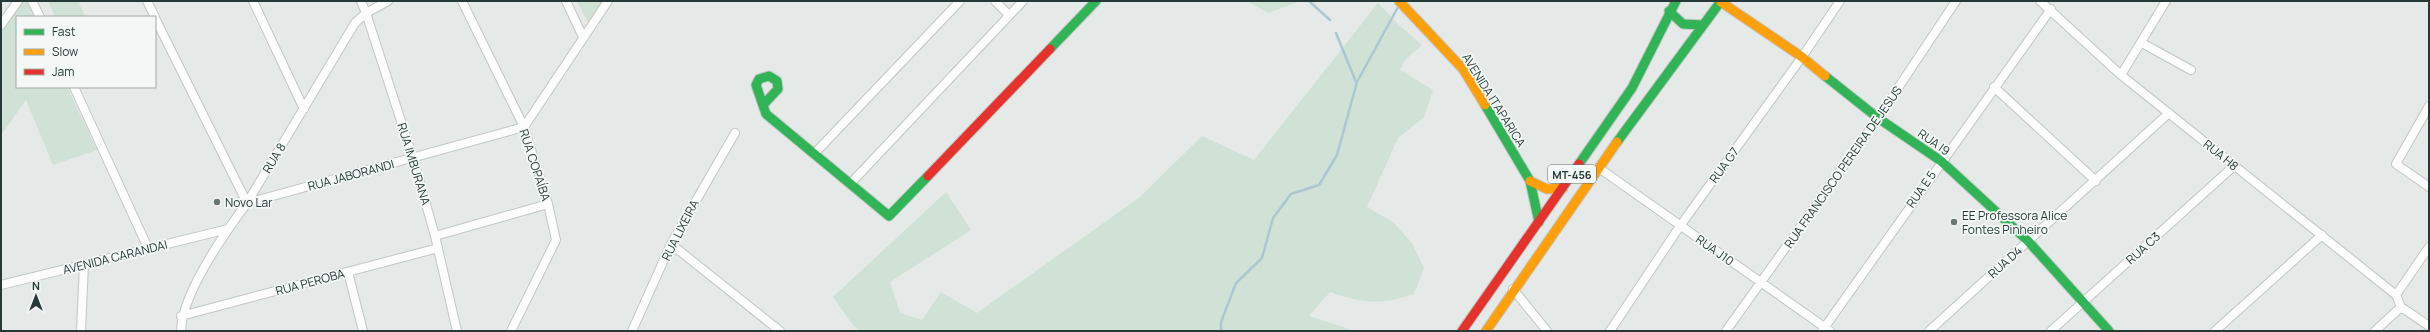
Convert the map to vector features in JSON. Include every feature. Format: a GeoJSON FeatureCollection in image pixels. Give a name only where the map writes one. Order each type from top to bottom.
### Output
{"type":"FeatureCollection","features":[{"type":"Feature","properties":{"kind":"street"},"geometry":{"type":"LineString","coordinates":[[1,25],[18,1]]}},
{"type":"Feature","properties":{"kind":"street"},"geometry":{"type":"LineString","coordinates":[[32,1],[40,16]]}},
{"type":"Feature","properties":{"kind":"street"},"geometry":{"type":"LineString","coordinates":[[147,1],[154,16]]}},
{"type":"Feature","properties":{"kind":"street"},"geometry":{"type":"LineString","coordinates":[[253,1],[304,109]]}},
{"type":"Feature","properties":{"kind":"street","name":"RUA IMBURANA"},"geometry":{"type":"LineString","coordinates":[[361,1],[413,158],[435,236],[457,331]]}},
{"type":"Feature","properties":{"kind":"street","name":"RUA 8"},"geometry":{"type":"LineString","coordinates":[[181,331],[181,316],[188,298],[228,229],[247,203],[355,24],[366,13],[388,1]]}},
{"type":"Feature","properties":{"kind":"street","name":"RUA COPAÍBA"},"geometry":{"type":"LineString","coordinates":[[462,1],[524,127],[548,204],[556,240],[511,331]]}},
{"type":"Feature","properties":{"kind":"street"},"geometry":{"type":"LineString","coordinates":[[566,1],[583,37]]}},
{"type":"Feature","properties":{"kind":"street"},"geometry":{"type":"LineString","coordinates":[[524,127],[608,1]]}},
{"type":"Feature","properties":{"kind":"street"},"geometry":{"type":"LineString","coordinates":[[815,153],[960,1]]}},
{"type":"Feature","properties":{"kind":"street"},"geometry":{"type":"LineString","coordinates":[[994,1],[1009,15]]}},
{"type":"Feature","properties":{"kind":"street"},"geometry":{"type":"LineString","coordinates":[[851,183],[1023,1]]}},
{"type":"Feature","properties":{"kind":"street","name":"AVENIDA ITAPARICA"},"geometry":{"type":"LineString","coordinates":[[1399,1],[1418,24],[1450,53],[1463,69],[1530,181],[1538,222]]}},
{"type":"Feature","properties":{"kind":"street","name":"MT-456"},"geometry":{"type":"LineString","coordinates":[[1462,331],[1632,88],[1646,63],[1669,11],[1676,1]]}},
{"type":"Feature","properties":{"kind":"street","name":"MT-456"},"geometry":{"type":"LineString","coordinates":[[1486,331],[1599,168],[1721,1]]}},
{"type":"Feature","properties":{"kind":"street","name":"RUA I9"},"geometry":{"type":"LineString","coordinates":[[1721,1],[1802,56],[1878,118],[1941,161],[2028,241],[2109,331]]}},
{"type":"Feature","properties":{"kind":"street","name":"RUA G7"},"geometry":{"type":"LineString","coordinates":[[1610,331],[1680,226],[1840,1]]}},
{"type":"Feature","properties":{"kind":"street","name":"RUA FRANCISCO PEREIRA DE JESUS"},"geometry":{"type":"LineString","coordinates":[[1726,331],[1878,118],[1956,1]]}},
{"type":"Feature","properties":{"kind":"street","name":"RUA H8"},"geometry":{"type":"LineString","coordinates":[[2040,1],[2051,9],[2121,74],[2396,295],[2401,307]]}},
{"type":"Feature","properties":{"kind":"street"},"geometry":{"type":"LineString","coordinates":[[2121,74],[2142,43],[2166,1]]}},
{"type":"Feature","properties":{"kind":"street"},"geometry":{"type":"LineString","coordinates":[[763,105],[766,114],[815,153],[889,216],[1093,2]]}},
{"type":"Feature","properties":{"kind":"street","name":"RUA E 5"},"geometry":{"type":"LineString","coordinates":[[1826,330],[1941,161],[2051,9]]}},
{"type":"Feature","properties":{"kind":"street"},"geometry":{"type":"LineString","coordinates":[[1669,11],[1681,24],[1690,26],[1703,25]]}},
{"type":"Feature","properties":{"kind":"street"},"geometry":{"type":"LineString","coordinates":[[156,19],[247,203]]}},
{"type":"Feature","properties":{"kind":"street"},"geometry":{"type":"LineString","coordinates":[[2142,43],[2191,70]]}},
{"type":"Feature","properties":{"kind":"street"},"geometry":{"type":"LineString","coordinates":[[1994,87],[2096,181]]}},
{"type":"Feature","properties":{"kind":"street"},"geometry":{"type":"LineString","coordinates":[[74,88],[148,248]]}},
{"type":"Feature","properties":{"kind":"street"},"geometry":{"type":"LineString","coordinates":[[2429,106],[2396,164],[2429,187]]}},
{"type":"Feature","properties":{"kind":"street","name":"RUA D4"},"geometry":{"type":"LineString","coordinates":[[1929,331],[2096,181],[2169,113]]}},
{"type":"Feature","properties":{"kind":"street","name":"RUA JABORANDI"},"geometry":{"type":"LineString","coordinates":[[247,203],[524,127]]}},
{"type":"Feature","properties":{"kind":"street","name":"RUA LIXEIRA"},"geometry":{"type":"LineString","coordinates":[[632,331],[671,244],[735,133]]}},
{"type":"Feature","properties":{"kind":"street","name":"RUA C3"},"geometry":{"type":"LineString","coordinates":[[2051,331],[2234,165]]}},
{"type":"Feature","properties":{"kind":"street","name":"RUA J10"},"geometry":{"type":"LineString","coordinates":[[1599,168],[1761,282],[1826,330]]}},
{"type":"Feature","properties":{"kind":"street"},"geometry":{"type":"LineString","coordinates":[[1530,181],[1547,189],[1563,188]]}},
{"type":"Feature","properties":{"kind":"street"},"geometry":{"type":"LineString","coordinates":[[435,236],[548,204]]}},
{"type":"Feature","properties":{"kind":"street","name":"AVENIDA CARANDAI"},"geometry":{"type":"LineString","coordinates":[[1,285],[228,229]]}},
{"type":"Feature","properties":{"kind":"street"},"geometry":{"type":"LineString","coordinates":[[2215,331],[2322,235]]}},
{"type":"Feature","properties":{"kind":"street"},"geometry":{"type":"LineString","coordinates":[[671,244],[780,331]]}},
{"type":"Feature","properties":{"kind":"street"},"geometry":{"type":"LineString","coordinates":[[2396,295],[2429,247]]}},
{"type":"Feature","properties":{"kind":"street","name":"RUA PEROBA"},"geometry":{"type":"LineString","coordinates":[[181,316],[438,248]]}},
{"type":"Feature","properties":{"kind":"street"},"geometry":{"type":"LineString","coordinates":[[81,331],[84,264]]}},
{"type":"Feature","properties":{"kind":"street"},"geometry":{"type":"LineString","coordinates":[[348,272],[363,331]]}},
{"type":"Feature","properties":{"kind":"street"},"geometry":{"type":"LineString","coordinates":[[1513,290],[1547,331]]}},
{"type":"Feature","properties":{"kind":"street"},"geometry":{"type":"LineString","coordinates":[[2374,331],[2401,307],[2427,328]]}},
{"type":"Feature","properties":{"kind":"green space"},"geometry":{"type":"Polygon","coordinates":[[[18,1],[27,1],[34,16],[16,16],[16,88],[67,88],[97,150],[53,165],[26,100],[1,135],[1,25],[18,1]]]}},
{"type":"Feature","properties":{"kind":"green space"},"geometry":{"type":"Polygon","coordinates":[[[48,1],[81,1],[79,4],[85,16],[55,16],[48,1]]]}},
{"type":"Feature","properties":{"kind":"green space"},"geometry":{"type":"Polygon","coordinates":[[[577,1],[606,1],[590,26],[577,1]]]}},
{"type":"Feature","properties":{"kind":"green space"},"geometry":{"type":"Polygon","coordinates":[[[1247,1],[1300,1],[1268,13],[1247,1]]]}},
{"type":"Feature","properties":{"kind":"green space"},"geometry":{"type":"Polygon","coordinates":[[[1378,3],[1399,25],[1422,45],[1404,61],[1400,70],[1433,90],[1424,117],[1398,138],[1367,207],[1393,222],[1412,243],[1424,268],[1414,294],[1402,298],[1372,302],[1353,299],[1330,292],[1309,316],[1355,331],[860,331],[853,325],[833,297],[946,192],[971,230],[890,282],[900,313],[922,320],[941,292],[977,313],[1140,197],[1202,136],[1254,160],[1378,3]]]}},
{"type":"Feature","properties":{"kind":"waterway"},"geometry":{"type":"LineString","coordinates":[[1309,1],[1330,20]]}},
{"type":"Feature","properties":{"kind":"waterway"},"geometry":{"type":"LineString","coordinates":[[1221,331],[1221,322],[1236,283],[1262,258],[1273,218],[1291,194],[1319,185],[1337,155],[1357,82],[1398,7]]}},
{"type":"Feature","properties":{"kind":"waterway"},"geometry":{"type":"LineString","coordinates":[[1336,33],[1356,82]]}},
{"type":"Feature","properties":{"kind":"traffic: fast"},"geometry":{"type":"LineString","coordinates":[[1050,49],[1096,1]]}},
{"type":"Feature","properties":{"kind":"traffic: fast"},"geometry":{"type":"LineString","coordinates":[[1579,164],[1632,88],[1676,1]]}},
{"type":"Feature","properties":{"kind":"traffic: fast"},"geometry":{"type":"LineString","coordinates":[[1617,142],[1721,1]]}},
{"type":"Feature","properties":{"kind":"traffic: fast"},"geometry":{"type":"LineString","coordinates":[[1669,11],[1683,24],[1703,25]]}},
{"type":"Feature","properties":{"kind":"traffic: fast"},"geometry":{"type":"LineString","coordinates":[[763,105],[778,89],[777,81],[769,76],[759,79],[756,85],[766,114],[889,216],[928,176]]}},
{"type":"Feature","properties":{"kind":"traffic: fast"},"geometry":{"type":"LineString","coordinates":[[1825,76],[1878,118],[1941,161],[2028,241],[2109,331]]}},
{"type":"Feature","properties":{"kind":"traffic: fast"},"geometry":{"type":"LineString","coordinates":[[1485,105],[1530,181],[1539,222]]}},
{"type":"Feature","properties":{"kind":"traffic: slow"},"geometry":{"type":"LineString","coordinates":[[1399,1],[1463,69],[1485,105]]}},
{"type":"Feature","properties":{"kind":"traffic: slow"},"geometry":{"type":"LineString","coordinates":[[1721,2],[1802,57],[1825,76]]}},
{"type":"Feature","properties":{"kind":"traffic: slow"},"geometry":{"type":"LineString","coordinates":[[1486,331],[1617,142]]}},
{"type":"Feature","properties":{"kind":"traffic: slow"},"geometry":{"type":"LineString","coordinates":[[1530,181],[1547,189],[1563,188]]}},
{"type":"Feature","properties":{"kind":"traffic: jam"},"geometry":{"type":"LineString","coordinates":[[928,176],[1050,49]]}},
{"type":"Feature","properties":{"kind":"traffic: jam"},"geometry":{"type":"LineString","coordinates":[[1462,331],[1579,164]]}},
{"type":"Feature","properties":{"kind":"place","name":"Novo Lar"},"geometry":{"type":"Point","coordinates":[217,202]}},
{"type":"Feature","properties":{"kind":"place","name":"EE Professora Alice Fontes Pinheiro"},"geometry":{"type":"Point","coordinates":[1954,222]}}]}
